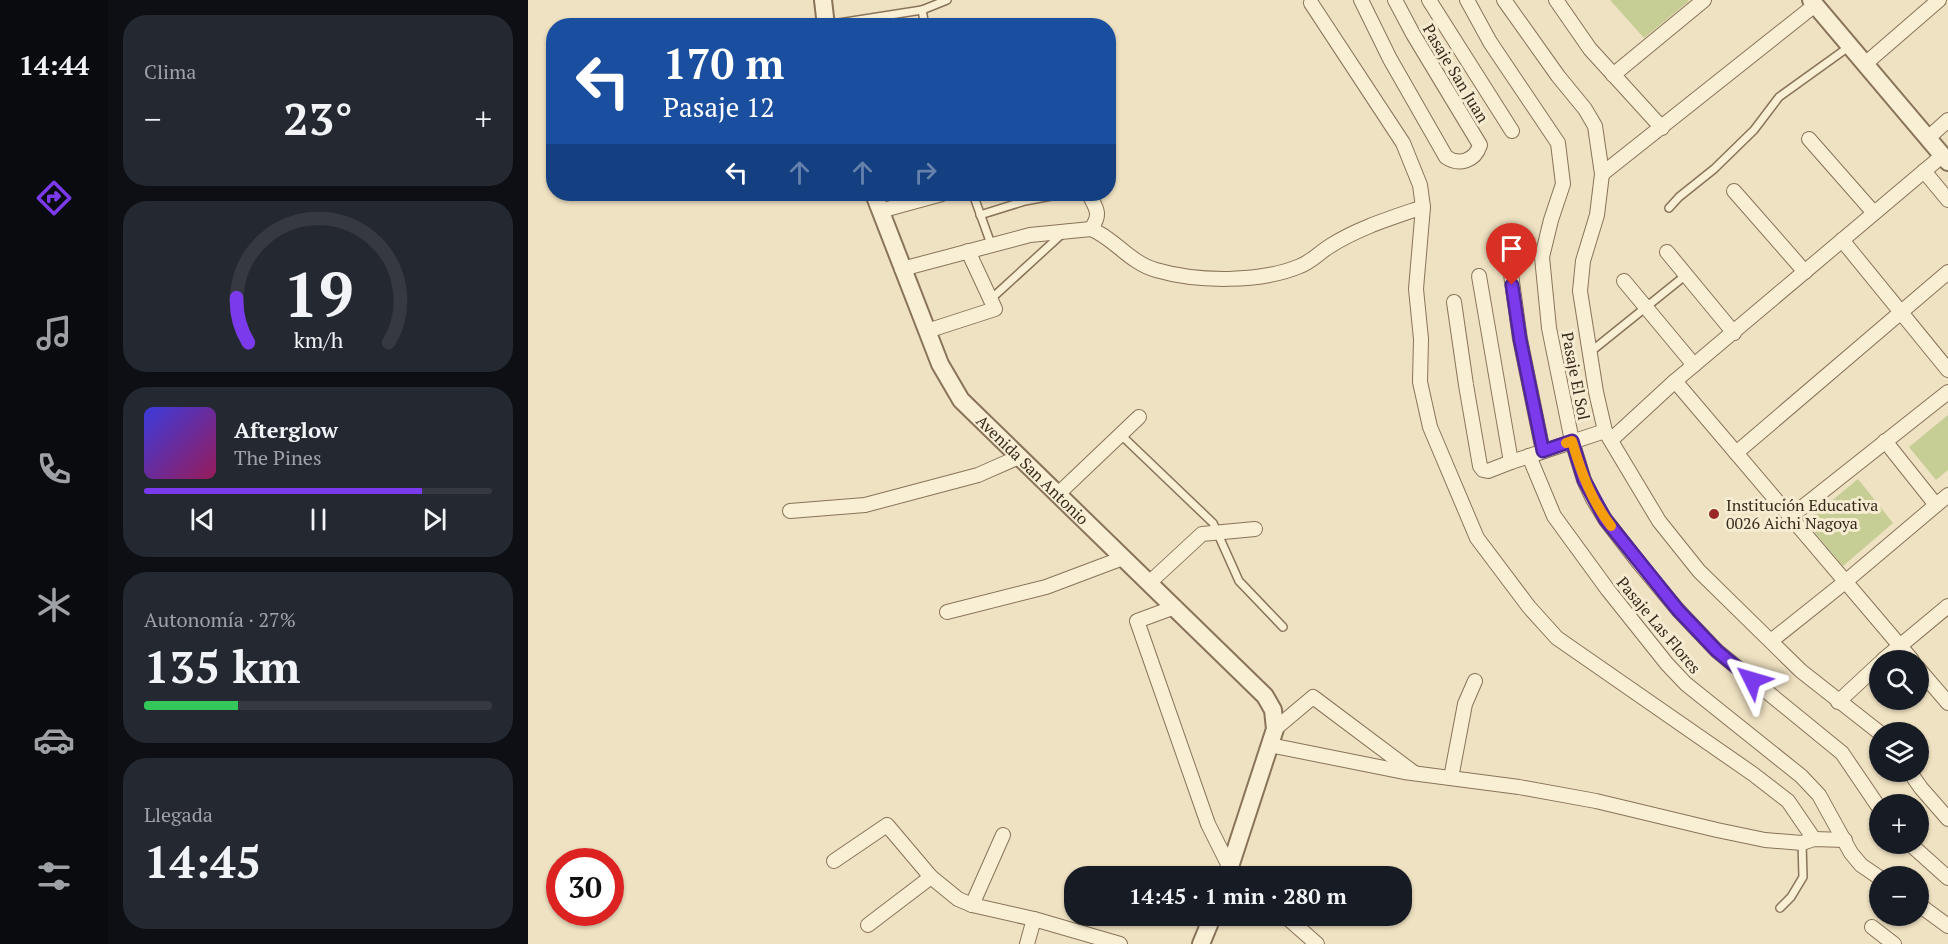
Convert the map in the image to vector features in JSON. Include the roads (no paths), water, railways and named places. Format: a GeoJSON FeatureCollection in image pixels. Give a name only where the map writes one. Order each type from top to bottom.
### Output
{"type":"FeatureCollection","features":[{"type":"Feature","properties":{"kind":"street"},"geometry":{"type":"LineString","coordinates":[[823,0],[825,18]]}},
{"type":"Feature","properties":{"kind":"street","name":"Pasaje San Juan"},"geometry":{"type":"LineString","coordinates":[[1361,0],[1390,58],[1446,157],[1454,161],[1467,160],[1476,154],[1480,145],[1395,0]]}},
{"type":"Feature","properties":{"kind":"street"},"geometry":{"type":"LineString","coordinates":[[1429,0],[1512,131]]}},
{"type":"Feature","properties":{"kind":"street","name":"Pasaje El Sol"},"geometry":{"type":"LineString","coordinates":[[1467,0],[1490,42],[1558,143],[1563,184],[1551,219],[1542,257],[1549,328],[1572,441],[1584,480],[1605,519],[1678,610],[1717,651],[1842,753],[1870,794]]}},
{"type":"Feature","properties":{"kind":"street"},"geometry":{"type":"LineString","coordinates":[[1504,0],[1558,76],[1585,109],[1595,126],[1602,174],[1597,215],[1582,261],[1580,291],[1602,421],[1608,436],[1671,537],[1699,571],[1801,671],[1869,725]]}},
{"type":"Feature","properties":{"kind":"street"},"geometry":{"type":"LineString","coordinates":[[1556,0],[1581,38],[1662,128]]}},
{"type":"Feature","properties":{"kind":"street"},"geometry":{"type":"LineString","coordinates":[[1612,75],[1704,0]]}},
{"type":"Feature","properties":{"kind":"street"},"geometry":{"type":"LineString","coordinates":[[1865,64],[1939,0]]}},
{"type":"Feature","properties":{"kind":"street"},"geometry":{"type":"LineString","coordinates":[[1454,302],[1480,466],[1483,470],[1488,471],[1572,441],[1608,436],[1734,333],[1924,171],[1945,159],[1813,2],[1662,128],[1602,174]]}},
{"type":"Feature","properties":{"kind":"street"},"geometry":{"type":"LineString","coordinates":[[1311,3],[1403,143],[1420,185],[1423,207],[1416,289],[1421,339],[1420,382],[1430,427],[1477,538],[1529,607],[1557,638],[1753,774],[1788,801],[1808,841]]}},
{"type":"Feature","properties":{"kind":"street"},"geometry":{"type":"LineString","coordinates":[[1928,138],[1948,120]]}},
{"type":"Feature","properties":{"kind":"street"},"geometry":{"type":"LineString","coordinates":[[1809,139],[1874,213]]}},
{"type":"Feature","properties":{"kind":"street"},"geometry":{"type":"LineString","coordinates":[[1924,171],[1948,200]]}},
{"type":"Feature","properties":{"kind":"street"},"geometry":{"type":"LineString","coordinates":[[1734,191],[1805,272]]}},
{"type":"Feature","properties":{"kind":"street","name":"Avenida San Antonio"},"geometry":{"type":"LineString","coordinates":[[876,201],[940,364],[961,400],[1265,696],[1273,710],[1273,737]]}},
{"type":"Feature","properties":{"kind":"street"},"geometry":{"type":"LineString","coordinates":[[880,211],[916,201]]}},
{"type":"Feature","properties":{"kind":"street"},"geometry":{"type":"LineString","coordinates":[[1090,229],[1097,220],[1098,212],[1092,201]]}},
{"type":"Feature","properties":{"kind":"street"},"geometry":{"type":"LineString","coordinates":[[902,269],[991,243],[1029,235],[1090,229],[1099,232],[1136,260],[1154,270],[1193,276],[1245,279],[1275,275],[1303,265],[1330,246],[1365,228],[1423,207]]}},
{"type":"Feature","properties":{"kind":"street"},"geometry":{"type":"LineString","coordinates":[[1842,240],[1948,370]]}},
{"type":"Feature","properties":{"kind":"street"},"geometry":{"type":"LineString","coordinates":[[927,331],[992,304],[968,250]]}},
{"type":"Feature","properties":{"kind":"street"},"geometry":{"type":"LineString","coordinates":[[1667,252],[1734,333]]}},
{"type":"Feature","properties":{"kind":"street"},"geometry":{"type":"LineString","coordinates":[[1510,267],[1520,339],[1543,451]]}},
{"type":"Feature","properties":{"kind":"street"},"geometry":{"type":"LineString","coordinates":[[1736,453],[1948,272]]}},
{"type":"Feature","properties":{"kind":"street"},"geometry":{"type":"LineString","coordinates":[[1479,276],[1511,462]]}},
{"type":"Feature","properties":{"kind":"street"},"geometry":{"type":"LineString","coordinates":[[1624,281],[1694,365]]}},
{"type":"Feature","properties":{"kind":"street"},"geometry":{"type":"LineString","coordinates":[[1675,381],[1903,650]]}},
{"type":"Feature","properties":{"kind":"street"},"geometry":{"type":"LineString","coordinates":[[1790,517],[1948,392]]}},
{"type":"Feature","properties":{"kind":"street"},"geometry":{"type":"LineString","coordinates":[[1057,495],[1139,417]]}},
{"type":"Feature","properties":{"kind":"street"},"geometry":{"type":"LineString","coordinates":[[1885,441],[1936,505]]}},
{"type":"Feature","properties":{"kind":"street","name":"Pasaje Las Flores"},"geometry":{"type":"LineString","coordinates":[[1529,456],[1554,516],[1608,590],[1667,664],[1686,684],[1801,776],[1819,795],[1851,853],[1860,865],[1869,871]]}},
{"type":"Feature","properties":{"kind":"street"},"geometry":{"type":"LineString","coordinates":[[790,511],[865,505],[978,475],[1019,457]]}},
{"type":"Feature","properties":{"kind":"street"},"geometry":{"type":"LineString","coordinates":[[1771,641],[1948,495]]}},
{"type":"Feature","properties":{"kind":"street"},"geometry":{"type":"LineString","coordinates":[[1149,583],[1202,534],[1255,530]]}},
{"type":"Feature","properties":{"kind":"street"},"geometry":{"type":"LineString","coordinates":[[947,612],[1046,587],[1123,558]]}},
{"type":"Feature","properties":{"kind":"street"},"geometry":{"type":"LineString","coordinates":[[1894,650],[1948,606]]}},
{"type":"Feature","properties":{"kind":"street"},"geometry":{"type":"LineString","coordinates":[[1175,608],[1137,621],[1208,824],[1229,866]]}},
{"type":"Feature","properties":{"kind":"street"},"geometry":{"type":"LineString","coordinates":[[1838,702],[1869,673]]}},
{"type":"Feature","properties":{"kind":"street"},"geometry":{"type":"LineString","coordinates":[[1451,778],[1465,704],[1475,681]]}},
{"type":"Feature","properties":{"kind":"street"},"geometry":{"type":"LineString","coordinates":[[1929,681],[1948,703]]}},
{"type":"Feature","properties":{"kind":"street"},"geometry":{"type":"LineString","coordinates":[[1234,866],[1273,737],[1313,697],[1415,773]]}},
{"type":"Feature","properties":{"kind":"street"},"geometry":{"type":"LineString","coordinates":[[1273,737],[1415,773],[1519,787],[1596,801],[1765,840],[1845,840]]}},
{"type":"Feature","properties":{"kind":"street"},"geometry":{"type":"LineString","coordinates":[[1917,782],[1948,819]]}},
{"type":"Feature","properties":{"kind":"street"},"geometry":{"type":"LineString","coordinates":[[834,861],[887,825],[931,877],[958,899],[972,905],[1034,919],[1090,940],[1120,944]]}},
{"type":"Feature","properties":{"kind":"street"},"geometry":{"type":"LineString","coordinates":[[972,905],[1003,835]]}},
{"type":"Feature","properties":{"kind":"street"},"geometry":{"type":"LineString","coordinates":[[1921,854],[1948,878]]}},
{"type":"Feature","properties":{"kind":"street"},"geometry":{"type":"LineString","coordinates":[[867,925],[931,877]]}},
{"type":"Feature","properties":{"kind":"street"},"geometry":{"type":"LineString","coordinates":[[1929,912],[1948,926]]}},
{"type":"Feature","properties":{"kind":"street"},"geometry":{"type":"LineString","coordinates":[[1027,944],[1034,919]]}},
{"type":"Feature","properties":{"kind":"street"},"geometry":{"type":"LineString","coordinates":[[1200,944],[1208,926]]}},
{"type":"Feature","properties":{"kind":"street"},"geometry":{"type":"LineString","coordinates":[[1297,926],[1317,944]]}},
{"type":"Feature","properties":{"kind":"street"},"geometry":{"type":"LineString","coordinates":[[1872,927],[1894,944]]}},
{"type":"Feature","properties":{"kind":"lane"},"geometry":{"type":"LineString","coordinates":[[874,18],[922,10],[946,0]]}},
{"type":"Feature","properties":{"kind":"lane"},"geometry":{"type":"LineString","coordinates":[[922,10],[924,18]]}},
{"type":"Feature","properties":{"kind":"lane"},"geometry":{"type":"LineString","coordinates":[[1669,208],[1754,130],[1779,97],[1850,46]]}},
{"type":"Feature","properties":{"kind":"lane"},"geometry":{"type":"LineString","coordinates":[[975,201],[991,243]]}},
{"type":"Feature","properties":{"kind":"lane"},"geometry":{"type":"LineString","coordinates":[[980,214],[1025,201]]}},
{"type":"Feature","properties":{"kind":"lane"},"geometry":{"type":"LineString","coordinates":[[992,304],[1065,231]]}},
{"type":"Feature","properties":{"kind":"lane"},"geometry":{"type":"LineString","coordinates":[[1589,353],[1686,275]]}},
{"type":"Feature","properties":{"kind":"lane"},"geometry":{"type":"LineString","coordinates":[[1120,434],[1213,523],[1239,581],[1283,627]]}},
{"type":"Feature","properties":{"kind":"lane"},"geometry":{"type":"LineString","coordinates":[[1780,908],[1791,897],[1803,877],[1808,841]]}},
{"type":"Feature","properties":{"kind":"place","name":"Institución Educativa 0026 Aichi Nagoya"},"geometry":{"type":"Point","coordinates":[1714,514]}}]}
